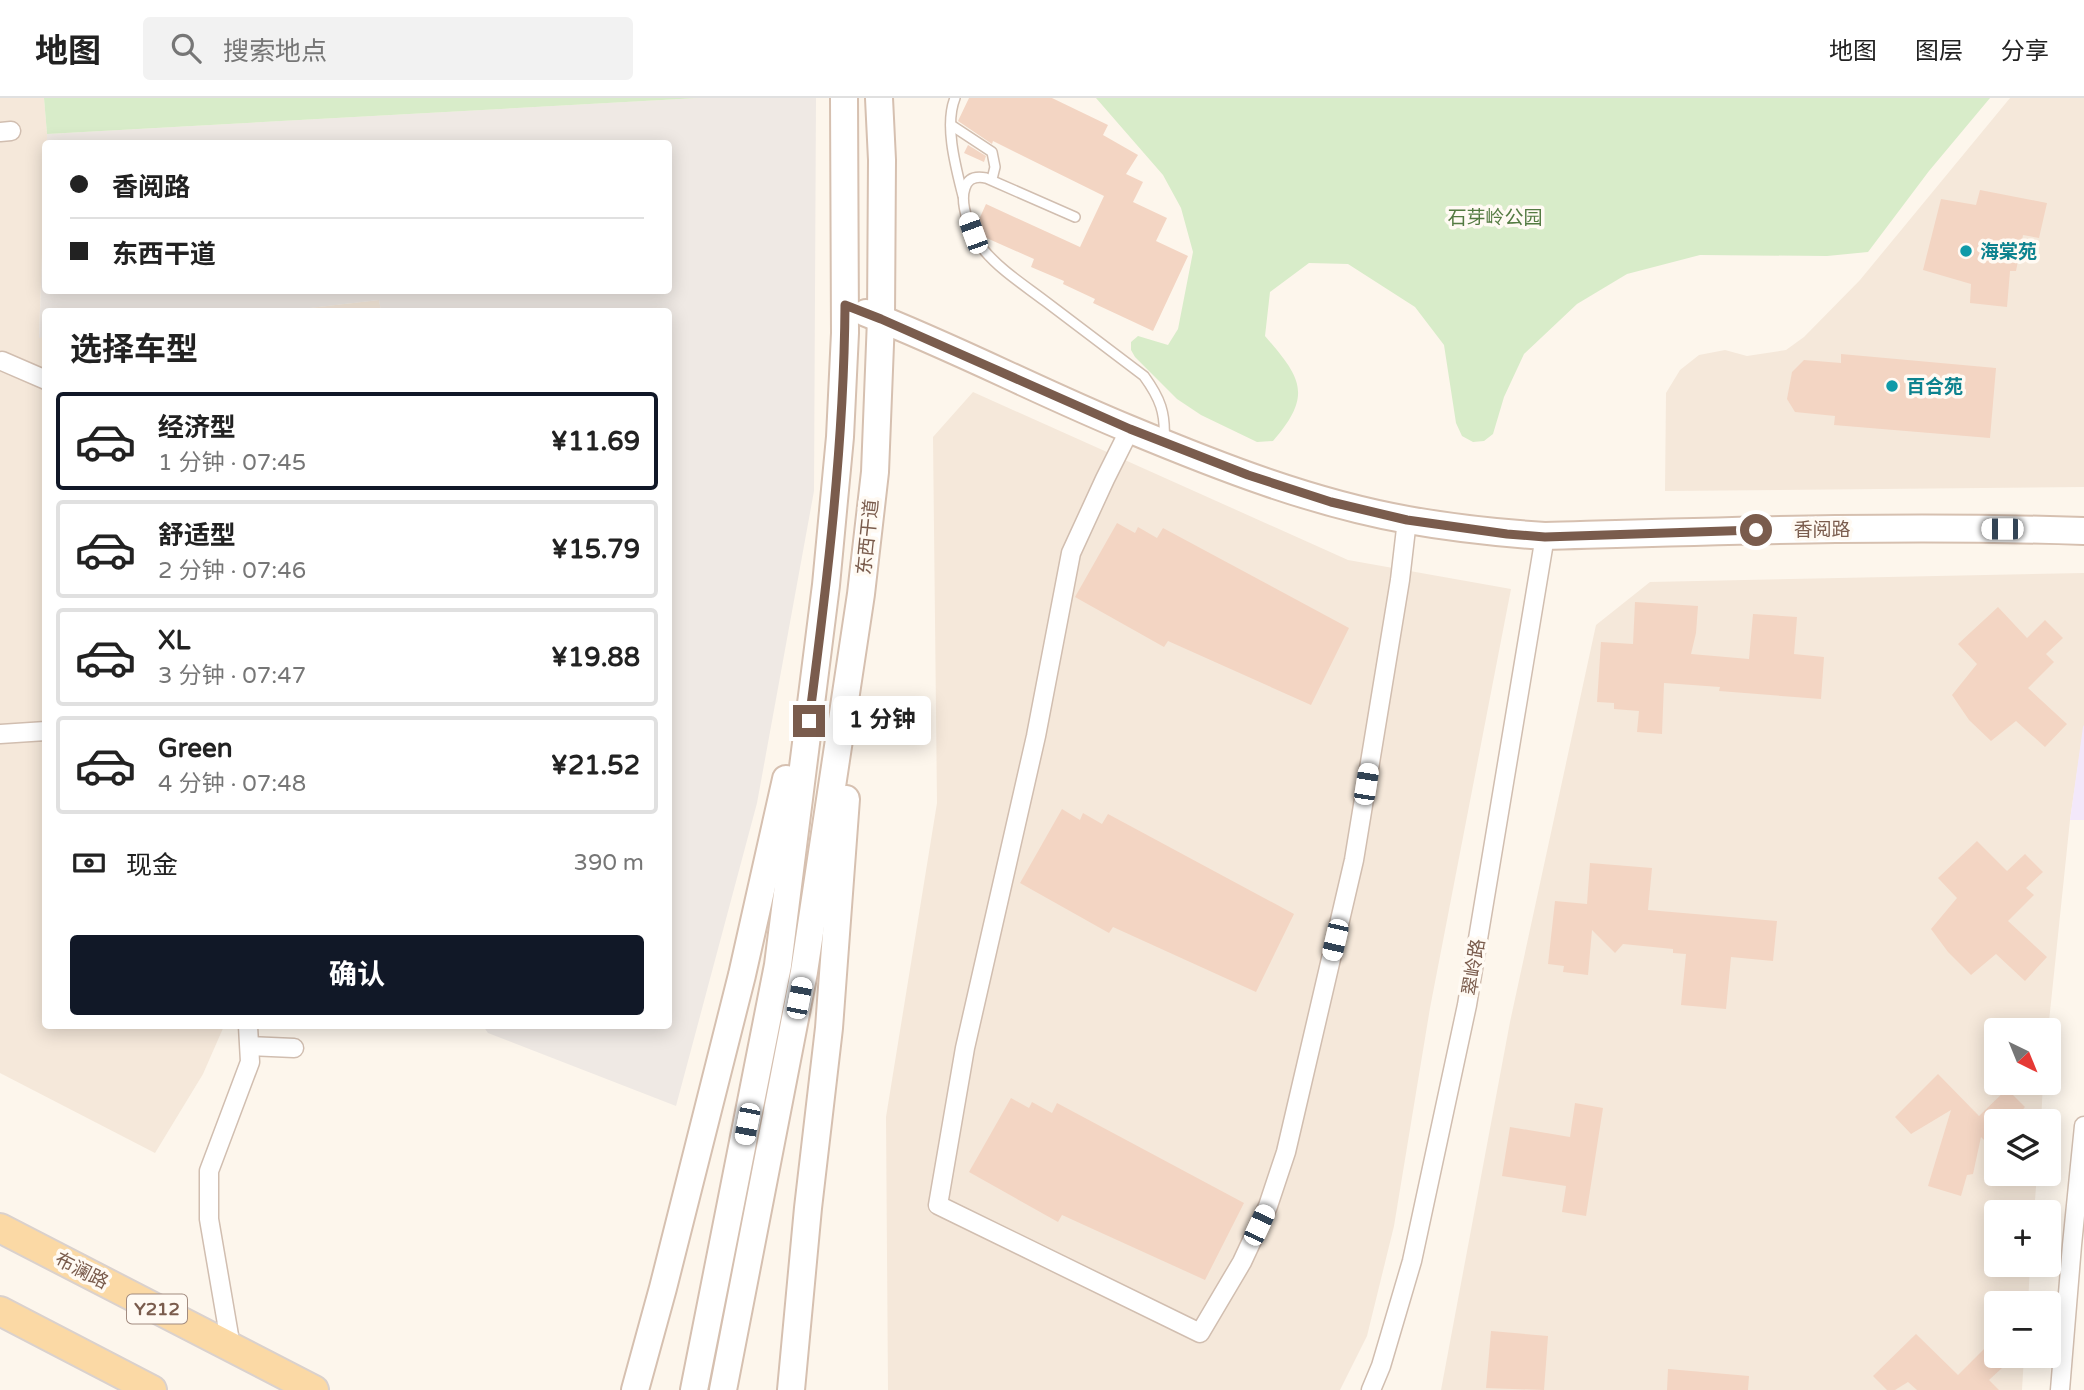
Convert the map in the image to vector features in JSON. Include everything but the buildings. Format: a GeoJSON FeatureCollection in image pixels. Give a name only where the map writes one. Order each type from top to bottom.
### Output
{"type":"FeatureCollection","features":[{"type":"Feature","properties":{"kind":"main road","name":"东西干道"},"geometry":{"type":"LineString","coordinates":[[694,1390],[778,965],[826,585],[840,437],[845,305],[844,98]]}},
{"type":"Feature","properties":{"kind":"main road","name":"东西干道"},"geometry":{"type":"LineString","coordinates":[[723,1390],[804,972],[861,594],[875,472],[881,319],[882,160],[879,98]]}},
{"type":"Feature","properties":{"kind":"main road","name":"香阅路"},"geometry":{"type":"LineString","coordinates":[[845,305],[1164,443],[1248,475],[1331,502],[1407,520],[1545,537],[1782,529],[2084,531]]}},
{"type":"Feature","properties":{"kind":"main road"},"geometry":{"type":"LineString","coordinates":[[635,1390],[745,962],[826,585]]}},
{"type":"Feature","properties":{"kind":"main road"},"geometry":{"type":"LineString","coordinates":[[791,1390],[829,1028],[861,594]]}},
{"type":"Feature","properties":{"kind":"main road","name":"布澜路"},"geometry":{"type":"LineString","coordinates":[[0,1228],[314,1390]]}},
{"type":"Feature","properties":{"kind":"main road"},"geometry":{"type":"LineString","coordinates":[[0,1311],[152,1390]]}},
{"type":"Feature","properties":{"kind":"street"},"geometry":{"type":"LineString","coordinates":[[2,361],[42,378]]}},
{"type":"Feature","properties":{"kind":"street"},"geometry":{"type":"LineString","coordinates":[[1130,429],[1071,553],[1036,737],[965,1048],[938,1205],[1200,1333],[1247,1251],[1268,1206],[1286,1152],[1354,860],[1407,520]]}},
{"type":"Feature","properties":{"kind":"street","name":"翠岭路"},"geometry":{"type":"LineString","coordinates":[[1371,1390],[1381,1366],[1412,1261],[1464,1018],[1545,537]]}},
{"type":"Feature","properties":{"kind":"street"},"geometry":{"type":"LineString","coordinates":[[0,734],[42,731]]}},
{"type":"Feature","properties":{"kind":"street"},"geometry":{"type":"LineString","coordinates":[[231,1348],[209,1219],[209,1171],[250,1062],[248,1029]]}},
{"type":"Feature","properties":{"kind":"street"},"geometry":{"type":"LineString","coordinates":[[250,1046],[294,1048]]}},
{"type":"Feature","properties":{"kind":"street"},"geometry":{"type":"LineString","coordinates":[[2060,1390],[2071,1245],[2084,1126]]}},
{"type":"Feature","properties":{"kind":"lane"},"geometry":{"type":"LineString","coordinates":[[955,98],[950,109],[954,156],[966,215],[973,233],[983,249],[1016,279],[1144,376],[1163,411],[1164,443]]}},
{"type":"Feature","properties":{"kind":"lane"},"geometry":{"type":"LineString","coordinates":[[951,125],[992,152],[995,167],[992,179]]}},
{"type":"Feature","properties":{"kind":"lane"},"geometry":{"type":"LineString","coordinates":[[964,197],[965,187],[970,179],[992,179],[1075,217]]}},
{"type":"Feature","properties":{"kind":"shaded area"},"geometry":{"type":"Polygon","coordinates":[[[0,98],[44,98],[47,140],[42,140],[39,337],[42,337],[42,1029],[223,1029],[203,1074],[155,1153],[0,1073],[0,98]]]}},
{"type":"Feature","properties":{"kind":"shaded area"},"geometry":{"type":"Polygon","coordinates":[[[698,98],[816,98],[814,491],[757,803],[676,1106],[488,1033],[485,1029],[672,1029],[672,308],[380,308],[379,300],[310,308],[42,308],[42,338],[39,338],[42,260],[42,294],[672,294],[672,140],[47,140],[47,134],[698,98]]]}},
{"type":"Feature","properties":{"kind":"shaded area"},"geometry":{"type":"Polygon","coordinates":[[[2010,98],[2084,98],[2084,487],[1665,491],[1666,393],[1680,370],[1699,355],[1725,350],[1747,356],[1786,350],[1804,337],[1860,280],[2010,98]]]}},
{"type":"Feature","properties":{"kind":"shaded area"},"geometry":{"type":"Polygon","coordinates":[[[379,300],[380,308],[310,308],[379,300]]]}},
{"type":"Feature","properties":{"kind":"shaded area"},"geometry":{"type":"Polygon","coordinates":[[[973,392],[1348,560],[1511,589],[1430,1008],[1394,1226],[1367,1336],[1340,1390],[888,1390],[886,1117],[937,803],[933,437],[973,392]]]}},
{"type":"Feature","properties":{"kind":"shaded area"},"geometry":{"type":"Polygon","coordinates":[[[2084,573],[2084,725],[2070,820],[2049,1018],[1984,1018],[1984,1096],[2042,1096],[2042,1109],[1984,1109],[1984,1186],[2036,1186],[2035,1200],[1984,1200],[1984,1277],[2029,1277],[2029,1291],[1984,1291],[1984,1368],[2023,1368],[2022,1390],[1441,1390],[1510,1022],[1596,625],[1650,582],[2084,573]]]}},
{"type":"Feature","properties":{"kind":"shaded area"},"geometry":{"type":"Polygon","coordinates":[[[2084,725],[2084,820],[2070,820],[2083,727],[2084,725]]]}},
{"type":"Feature","properties":{"kind":"green space"},"geometry":{"type":"Polygon","coordinates":[[[44,98],[698,98],[47,134],[44,98]]]}},
{"type":"Feature","properties":{"kind":"green space","name":"石芽岭公园"},"geometry":{"type":"Polygon","coordinates":[[[1096,98],[1990,98],[1929,171],[1868,252],[1827,256],[1700,255],[1627,274],[1577,304],[1524,354],[1504,397],[1493,434],[1484,441],[1473,442],[1462,436],[1456,423],[1444,345],[1415,307],[1348,264],[1309,263],[1270,292],[1265,336],[1294,375],[1298,398],[1286,425],[1273,441],[1257,442],[1201,415],[1177,399],[1131,350],[1131,342],[1138,336],[1168,345],[1178,329],[1193,252],[1181,208],[1163,175],[1096,98]]]}},
{"type":"Feature","properties":{"kind":"place","name":"海棠苑"},"geometry":{"type":"Point","coordinates":[1966,251]}},
{"type":"Feature","properties":{"kind":"place","name":"百合苑"},"geometry":{"type":"Point","coordinates":[1892,386]}},
{"type":"Feature","properties":{"kind":"route"},"geometry":{"type":"LineString","coordinates":[[809,721],[826,585],[840,437],[845,305],[1130,429],[1248,475],[1331,502],[1407,520],[1545,537],[1756,530]]}}]}
